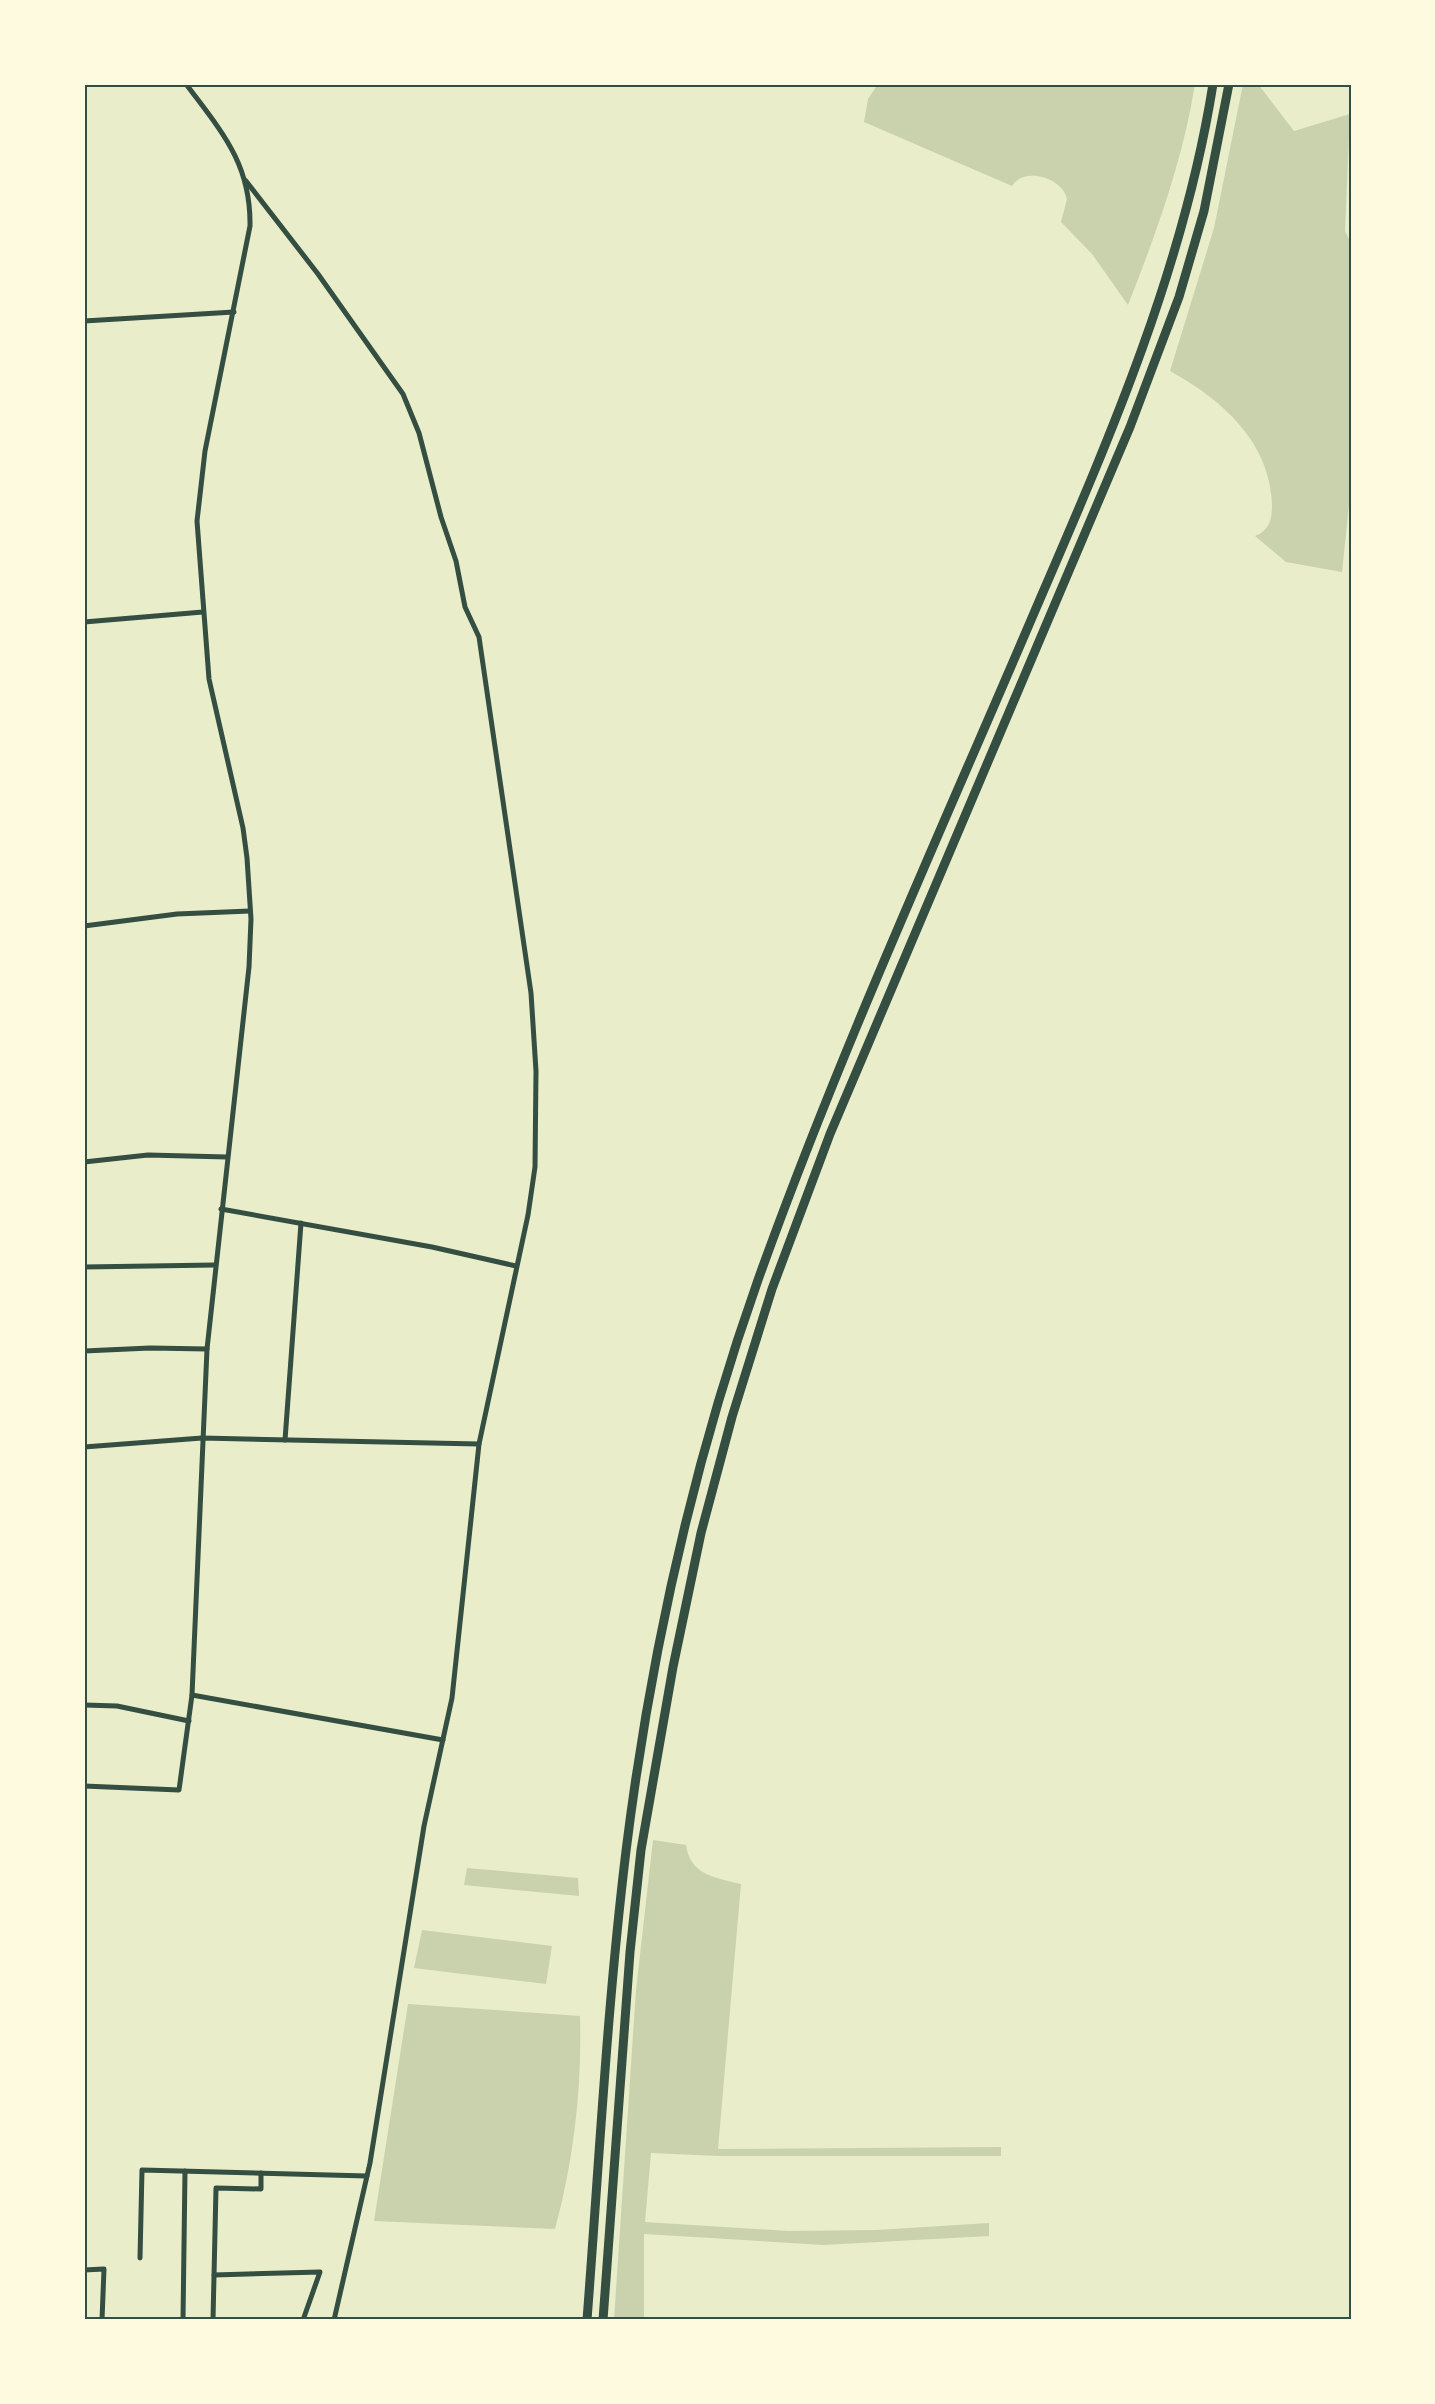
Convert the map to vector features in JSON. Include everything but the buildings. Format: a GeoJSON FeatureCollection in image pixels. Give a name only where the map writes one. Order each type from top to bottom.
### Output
{"type":"FeatureCollection","features":[{"type":"Feature","properties":{"kind":"highway"},"geometry":{"type":"LineString","coordinates":[[587,2320],[615,1951],[626,1848],[656,1664],[686,1529],[716,1413],[757,1283],[815,1128],[1116,421],[1162,292],[1174,251],[1186,209],[1213,84]]}},
{"type":"Feature","properties":{"kind":"highway"},"geometry":{"type":"LineString","coordinates":[[603,2320],[630,1952],[641,1850],[677,1645],[701,1533],[732,1417],[772,1289],[831,1134],[1130,427],[1179,297],[1197,232],[1229,84]]}},
{"type":"Feature","properties":{"kind":"street"},"geometry":{"type":"LineString","coordinates":[[84,1786],[179,1790],[192,1695],[207,1349],[247,991],[250,911],[243,828],[209,679],[197,521],[205,451],[250,226],[246,182],[238,158],[227,137],[186,84]]}},
{"type":"Feature","properties":{"kind":"street"},"geometry":{"type":"LineString","coordinates":[[246,182],[318,274],[403,394],[419,433],[441,517],[456,561],[465,607],[479,637],[528,968],[535,1044],[535,1167],[528,1215],[479,1444],[452,1698],[410,1901],[367,2176],[334,2320]]}},
{"type":"Feature","properties":{"kind":"street"},"geometry":{"type":"LineString","coordinates":[[84,321],[234,312]]}},
{"type":"Feature","properties":{"kind":"street"},"geometry":{"type":"LineString","coordinates":[[84,622],[203,612]]}},
{"type":"Feature","properties":{"kind":"street"},"geometry":{"type":"LineString","coordinates":[[84,926],[177,914],[250,911]]}},
{"type":"Feature","properties":{"kind":"street"},"geometry":{"type":"LineString","coordinates":[[84,1162],[148,1155],[227,1157]]}},
{"type":"Feature","properties":{"kind":"street"},"geometry":{"type":"LineString","coordinates":[[221,1209],[432,1247],[516,1266]]}},
{"type":"Feature","properties":{"kind":"street"},"geometry":{"type":"LineString","coordinates":[[285,1440],[301,1223]]}},
{"type":"Feature","properties":{"kind":"street"},"geometry":{"type":"LineString","coordinates":[[84,1267],[215,1265]]}},
{"type":"Feature","properties":{"kind":"street"},"geometry":{"type":"LineString","coordinates":[[84,1351],[150,1348],[207,1349]]}},
{"type":"Feature","properties":{"kind":"street"},"geometry":{"type":"LineString","coordinates":[[84,1447],[202,1438],[479,1444]]}},
{"type":"Feature","properties":{"kind":"street"},"geometry":{"type":"LineString","coordinates":[[192,1695],[442,1740]]}},
{"type":"Feature","properties":{"kind":"street"},"geometry":{"type":"LineString","coordinates":[[84,1705],[117,1706],[189,1721]]}},
{"type":"Feature","properties":{"kind":"street"},"geometry":{"type":"LineString","coordinates":[[140,2258],[142,2170],[367,2176]]}},
{"type":"Feature","properties":{"kind":"street"},"geometry":{"type":"LineString","coordinates":[[183,2320],[185,2171]]}},
{"type":"Feature","properties":{"kind":"street"},"geometry":{"type":"LineString","coordinates":[[213,2320],[216,2188],[261,2189],[261,2173]]}},
{"type":"Feature","properties":{"kind":"street"},"geometry":{"type":"LineString","coordinates":[[84,2270],[104,2269],[102,2320]]}},
{"type":"Feature","properties":{"kind":"street"},"geometry":{"type":"LineString","coordinates":[[214,2275],[320,2272],[303,2320]]}},
{"type":"Feature","properties":{"kind":"green space"},"geometry":{"type":"Polygon","coordinates":[[[878,84],[1195,84],[1168,196],[1128,305],[1092,254],[1061,222],[1067,199],[1058,185],[1043,177],[1034,176],[1018,180],[1012,186],[864,122],[868,99],[878,84]]]}},
{"type":"Feature","properties":{"kind":"green space"},"geometry":{"type":"Polygon","coordinates":[[[1243,84],[1258,84],[1294,131],[1350,114],[1345,231],[1351,243],[1351,486],[1342,572],[1286,562],[1255,536],[1267,528],[1272,511],[1269,483],[1263,462],[1240,425],[1224,409],[1189,382],[1170,371],[1214,228],[1243,84]]]}},
{"type":"Feature","properties":{"kind":"green space"},"geometry":{"type":"Polygon","coordinates":[[[653,1840],[686,1845],[693,1863],[706,1874],[741,1884],[718,2149],[1001,2147],[1001,2156],[718,2156],[651,2153],[645,2222],[788,2231],[877,2230],[989,2223],[989,2236],[823,2245],[644,2234],[644,2320],[614,2320],[636,1990],[653,1840]]]}},
{"type":"Feature","properties":{"kind":"green space"},"geometry":{"type":"Polygon","coordinates":[[[467,1868],[578,1878],[579,1896],[464,1885],[467,1868]]]}},
{"type":"Feature","properties":{"kind":"green space"},"geometry":{"type":"Polygon","coordinates":[[[422,1930],[552,1946],[546,1984],[414,1968],[422,1930]]]}},
{"type":"Feature","properties":{"kind":"green space"},"geometry":{"type":"Polygon","coordinates":[[[408,2004],[580,2016],[580,2070],[572,2150],[555,2229],[374,2221],[408,2004]]]}}]}
